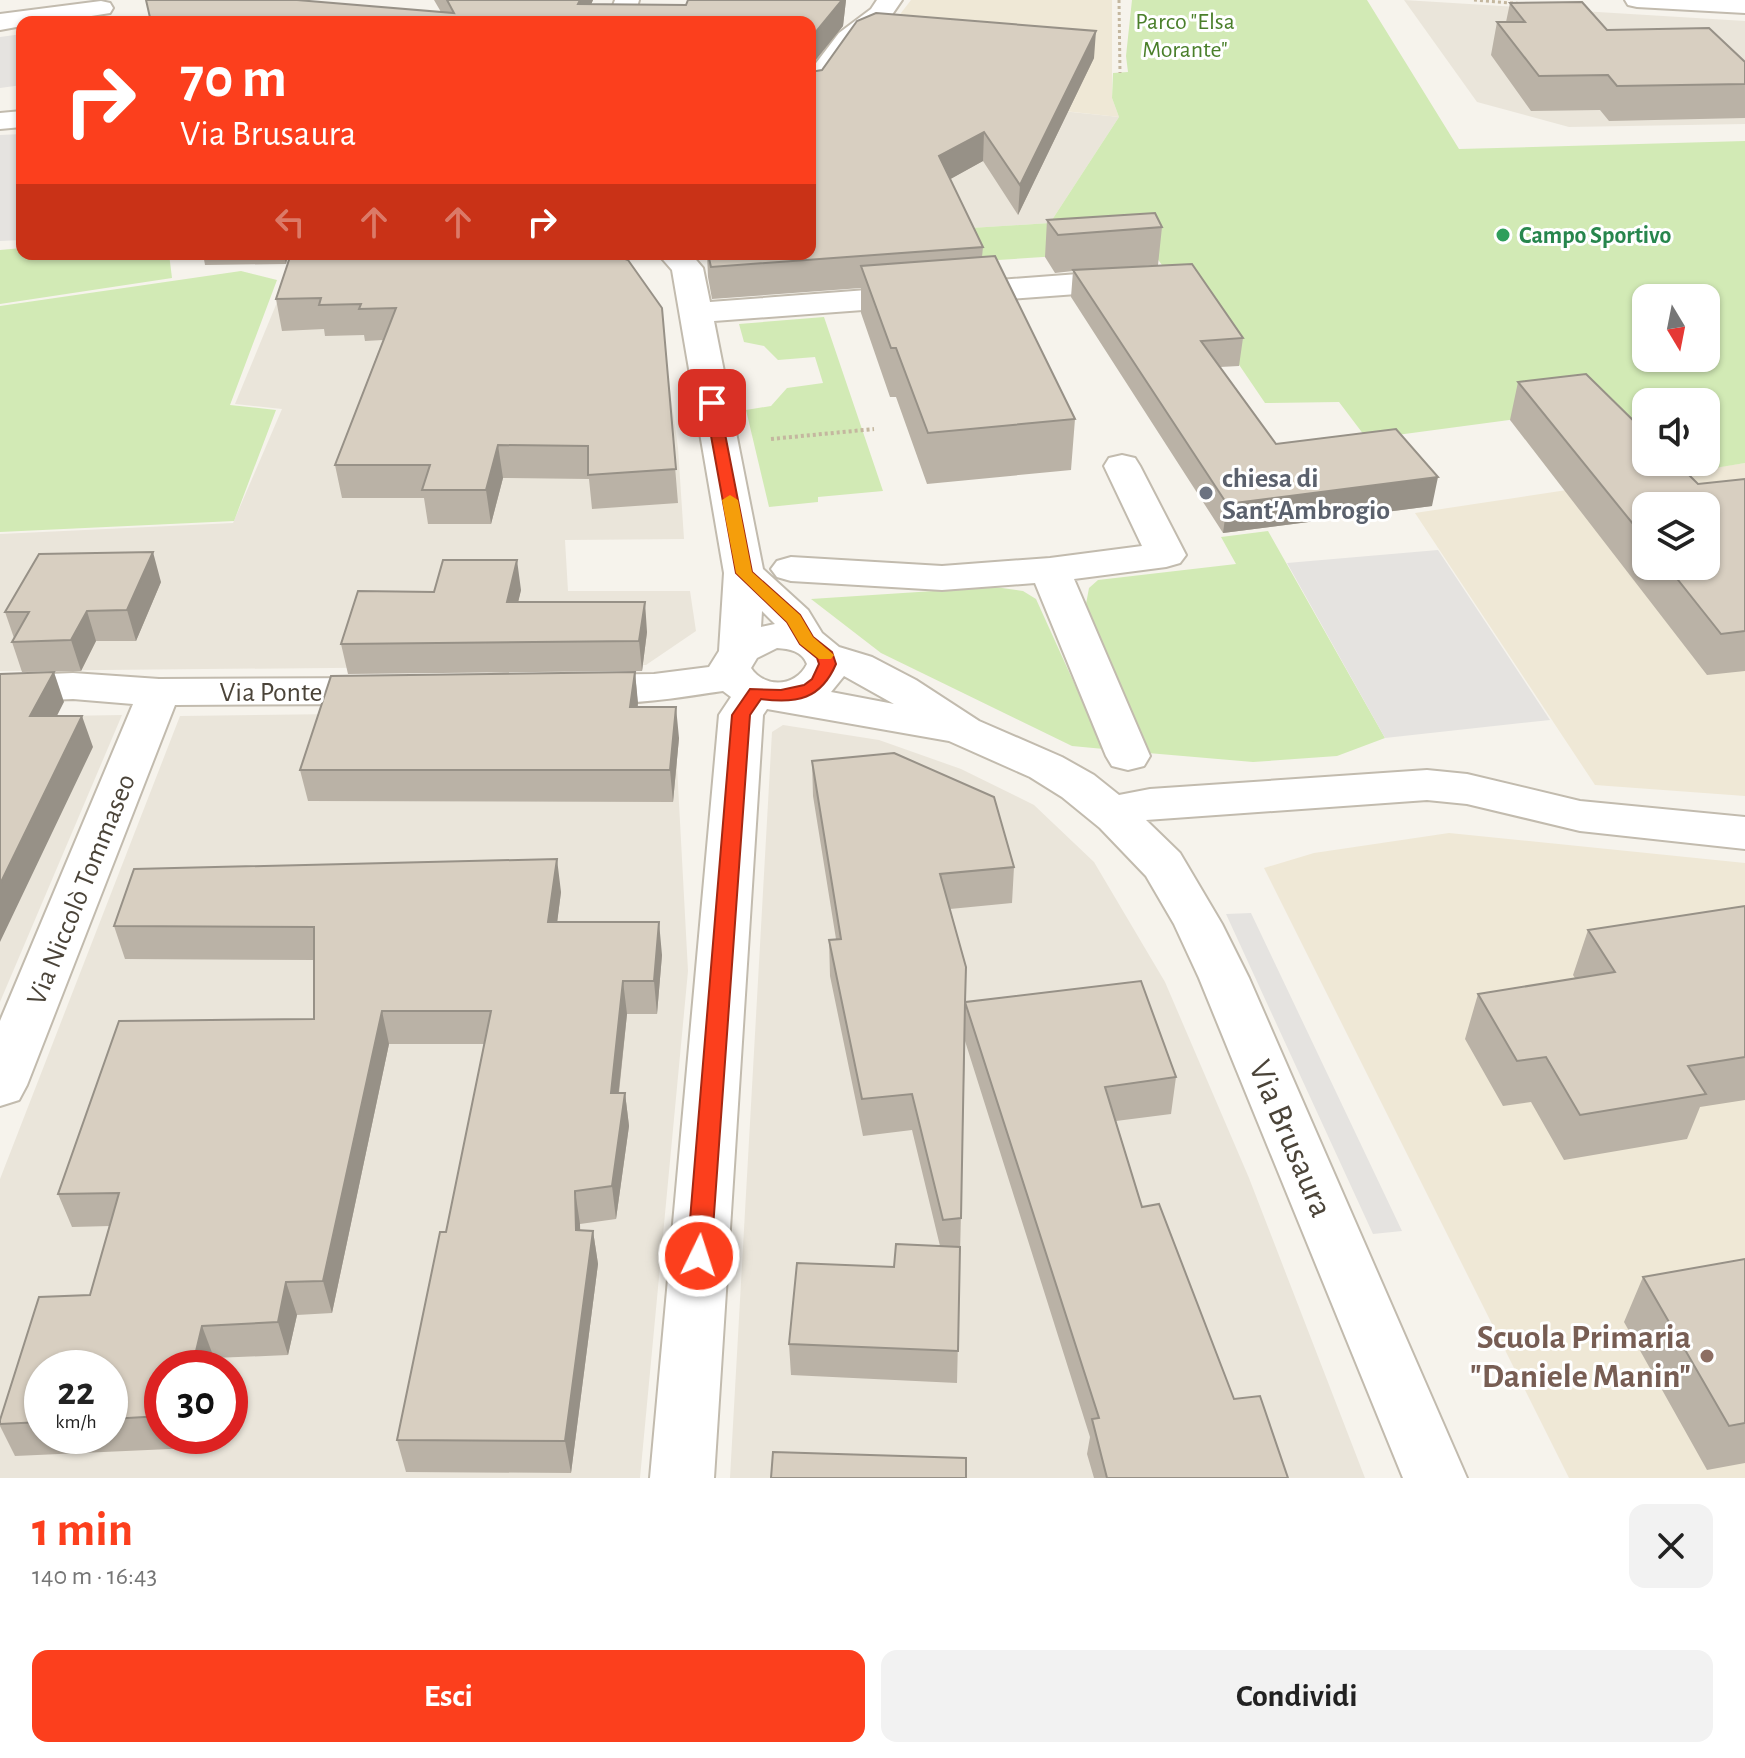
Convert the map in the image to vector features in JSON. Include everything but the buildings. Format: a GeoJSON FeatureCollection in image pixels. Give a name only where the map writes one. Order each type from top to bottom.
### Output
{"type":"FeatureCollection","features":[{"type":"Feature","properties":{"kind":"street"},"geometry":{"type":"LineString","coordinates":[[816,82],[848,38],[880,14],[890,0]]}},
{"type":"Feature","properties":{"kind":"street"},"geometry":{"type":"LineString","coordinates":[[1637,0],[1745,6]]}},
{"type":"Feature","properties":{"kind":"street"},"geometry":{"type":"LineString","coordinates":[[50,16],[101,10]]}},
{"type":"Feature","properties":{"kind":"street"},"geometry":{"type":"LineString","coordinates":[[682,1478],[741,715],[752,679],[744,573],[687,260]]}},
{"type":"Feature","properties":{"kind":"street"},"geometry":{"type":"LineString","coordinates":[[695,313],[1155,278]]}},
{"type":"Feature","properties":{"kind":"street"},"geometry":{"type":"LineString","coordinates":[[791,569],[942,578],[1052,576],[1166,555],[1122,466]]}},
{"type":"Feature","properties":{"kind":"street"},"geometry":{"type":"LineString","coordinates":[[544,689],[654,687],[752,679],[810,689],[826,673],[816,648],[794,619],[744,573]]}},
{"type":"Feature","properties":{"kind":"street"},"geometry":{"type":"LineString","coordinates":[[1052,576],[1128,756]]}},
{"type":"Feature","properties":{"kind":"street","name":"Via Brusaura"},"geometry":{"type":"LineString","coordinates":[[964,731],[901,689],[857,666],[792,637],[763,639],[752,679],[964,731],[1046,767],[1078,786],[1116,817],[1163,865],[1198,924],[1435,1478]]}},
{"type":"Feature","properties":{"kind":"street","name":"Via Ponte"},"geometry":{"type":"LineString","coordinates":[[0,689],[73,686],[159,692],[418,690]]}},
{"type":"Feature","properties":{"kind":"street","name":"Via Niccolò Tommaseo"},"geometry":{"type":"LineString","coordinates":[[0,1085],[159,692]]}},
{"type":"Feature","properties":{"kind":"street"},"geometry":{"type":"LineString","coordinates":[[1116,817],[1131,807],[1150,804],[1427,785],[1467,789],[1580,816],[1745,833]]}},
{"type":"Feature","properties":{"kind":"path"},"geometry":{"type":"LineString","coordinates":[[1119,0],[1120,73]]}},
{"type":"Feature","properties":{"kind":"path"},"geometry":{"type":"LineString","coordinates":[[760,440],[874,429]]}},
{"type":"Feature","properties":{"kind":"shaded area"},"geometry":{"type":"Polygon","coordinates":[[[911,0],[1112,0],[1112,98],[1119,117],[844,87],[911,0]]]}},
{"type":"Feature","properties":{"kind":"shaded area"},"geometry":{"type":"Polygon","coordinates":[[[1404,0],[1745,21],[1745,124],[1569,127],[1477,102],[1404,0]]]}},
{"type":"Feature","properties":{"kind":"shaded area"},"geometry":{"type":"Polygon","coordinates":[[[16,35],[16,86],[0,88],[0,37],[16,35]]]}},
{"type":"Feature","properties":{"kind":"shaded area"},"geometry":{"type":"Polygon","coordinates":[[[882,92],[1119,117],[1050,223],[971,228],[882,92]]]}},
{"type":"Feature","properties":{"kind":"shaded area"},"geometry":{"type":"Polygon","coordinates":[[[16,134],[16,240],[0,241],[0,135],[16,134]]]}},
{"type":"Feature","properties":{"kind":"shaded area"},"geometry":{"type":"Polygon","coordinates":[[[288,260],[429,260],[662,331],[678,448],[684,539],[565,540],[568,591],[690,591],[696,631],[646,665],[0,671],[0,534],[233,523],[282,409],[235,404],[285,283],[288,260]]]}},
{"type":"Feature","properties":{"kind":"shaded area"},"geometry":{"type":"Polygon","coordinates":[[[1745,463],[1745,796],[1595,785],[1415,513],[1659,476],[1720,476],[1720,467],[1745,463]]]}},
{"type":"Feature","properties":{"kind":"shaded area"},"geometry":{"type":"Polygon","coordinates":[[[1438,550],[1550,720],[1385,738],[1287,563],[1438,550]]]}},
{"type":"Feature","properties":{"kind":"shaded area"},"geometry":{"type":"Polygon","coordinates":[[[674,710],[688,971],[640,1478],[0,1478],[0,1179],[180,716],[674,710]]]}},
{"type":"Feature","properties":{"kind":"shaded area"},"geometry":{"type":"Polygon","coordinates":[[[122,715],[0,1002],[0,717],[122,715]]]}},
{"type":"Feature","properties":{"kind":"shaded area"},"geometry":{"type":"Polygon","coordinates":[[[783,725],[879,740],[961,769],[1034,805],[1094,862],[1165,982],[1249,1178],[1365,1478],[730,1478],[772,732],[783,725]]]}},
{"type":"Feature","properties":{"kind":"shaded area"},"geometry":{"type":"Polygon","coordinates":[[[1449,833],[1745,863],[1745,1478],[1569,1478],[1264,868],[1314,853],[1449,833]]]}},
{"type":"Feature","properties":{"kind":"shaded area"},"geometry":{"type":"Polygon","coordinates":[[[1251,913],[1402,1231],[1373,1234],[1226,914],[1251,913]]]}},
{"type":"Feature","properties":{"kind":"green space","name":"Parco \"Elsa Morante\""},"geometry":{"type":"Polygon","coordinates":[[[1132,0],[1367,0],[1459,149],[1745,141],[1745,463],[1720,467],[1720,388],[1632,388],[1632,469],[1576,411],[1367,439],[1339,402],[1265,403],[1189,291],[1181,291],[1151,250],[982,261],[971,228],[1050,223],[1119,117],[1112,98],[1113,73],[1128,72],[1126,56],[1132,0]]]}},
{"type":"Feature","properties":{"kind":"green space"},"geometry":{"type":"Polygon","coordinates":[[[16,249],[16,260],[170,260],[172,278],[0,304],[0,250],[16,249]]]}},
{"type":"Feature","properties":{"kind":"green space"},"geometry":{"type":"Polygon","coordinates":[[[241,271],[277,280],[230,405],[276,410],[234,521],[0,532],[0,306],[241,271]]]}},
{"type":"Feature","properties":{"kind":"green space"},"geometry":{"type":"Polygon","coordinates":[[[824,317],[883,491],[818,497],[818,502],[769,507],[746,410],[771,406],[787,388],[823,383],[815,357],[778,360],[764,346],[744,342],[739,324],[824,317]]]}},
{"type":"Feature","properties":{"kind":"green space"},"geometry":{"type":"Polygon","coordinates":[[[1639,476],[1667,476],[1643,480],[1639,476]]]}},
{"type":"Feature","properties":{"kind":"green space"},"geometry":{"type":"Polygon","coordinates":[[[1268,531],[1385,738],[1337,756],[1253,762],[1148,753],[1086,604],[1089,588],[1098,580],[1236,564],[1221,537],[1268,531]]]}},
{"type":"Feature","properties":{"kind":"green space"},"geometry":{"type":"Polygon","coordinates":[[[995,587],[1023,591],[1036,599],[1104,749],[1072,746],[881,653],[811,599],[995,587]]]}},
{"type":"Feature","properties":{"kind":"slow traffic"},"geometry":{"type":"LineString","coordinates":[[730,500],[744,573],[794,619],[806,640],[825,655]]}},
{"type":"Feature","properties":{"kind":"place","name":"Campo Sportivo"},"geometry":{"type":"Point","coordinates":[1503,235]}},
{"type":"Feature","properties":{"kind":"place","name":"chiesa di Sant'Ambrogio"},"geometry":{"type":"Point","coordinates":[1206,493]}},
{"type":"Feature","properties":{"kind":"place","name":"Scuola Primaria \"Daniele Manin\""},"geometry":{"type":"Point","coordinates":[1707,1356]}},
{"type":"Feature","properties":{"kind":"route"},"geometry":{"type":"LineString","coordinates":[[699,1256],[741,715],[756,693],[781,696],[810,689],[820,682],[828,664],[826,656],[806,640],[794,619],[744,573],[712,403]]}}]}
